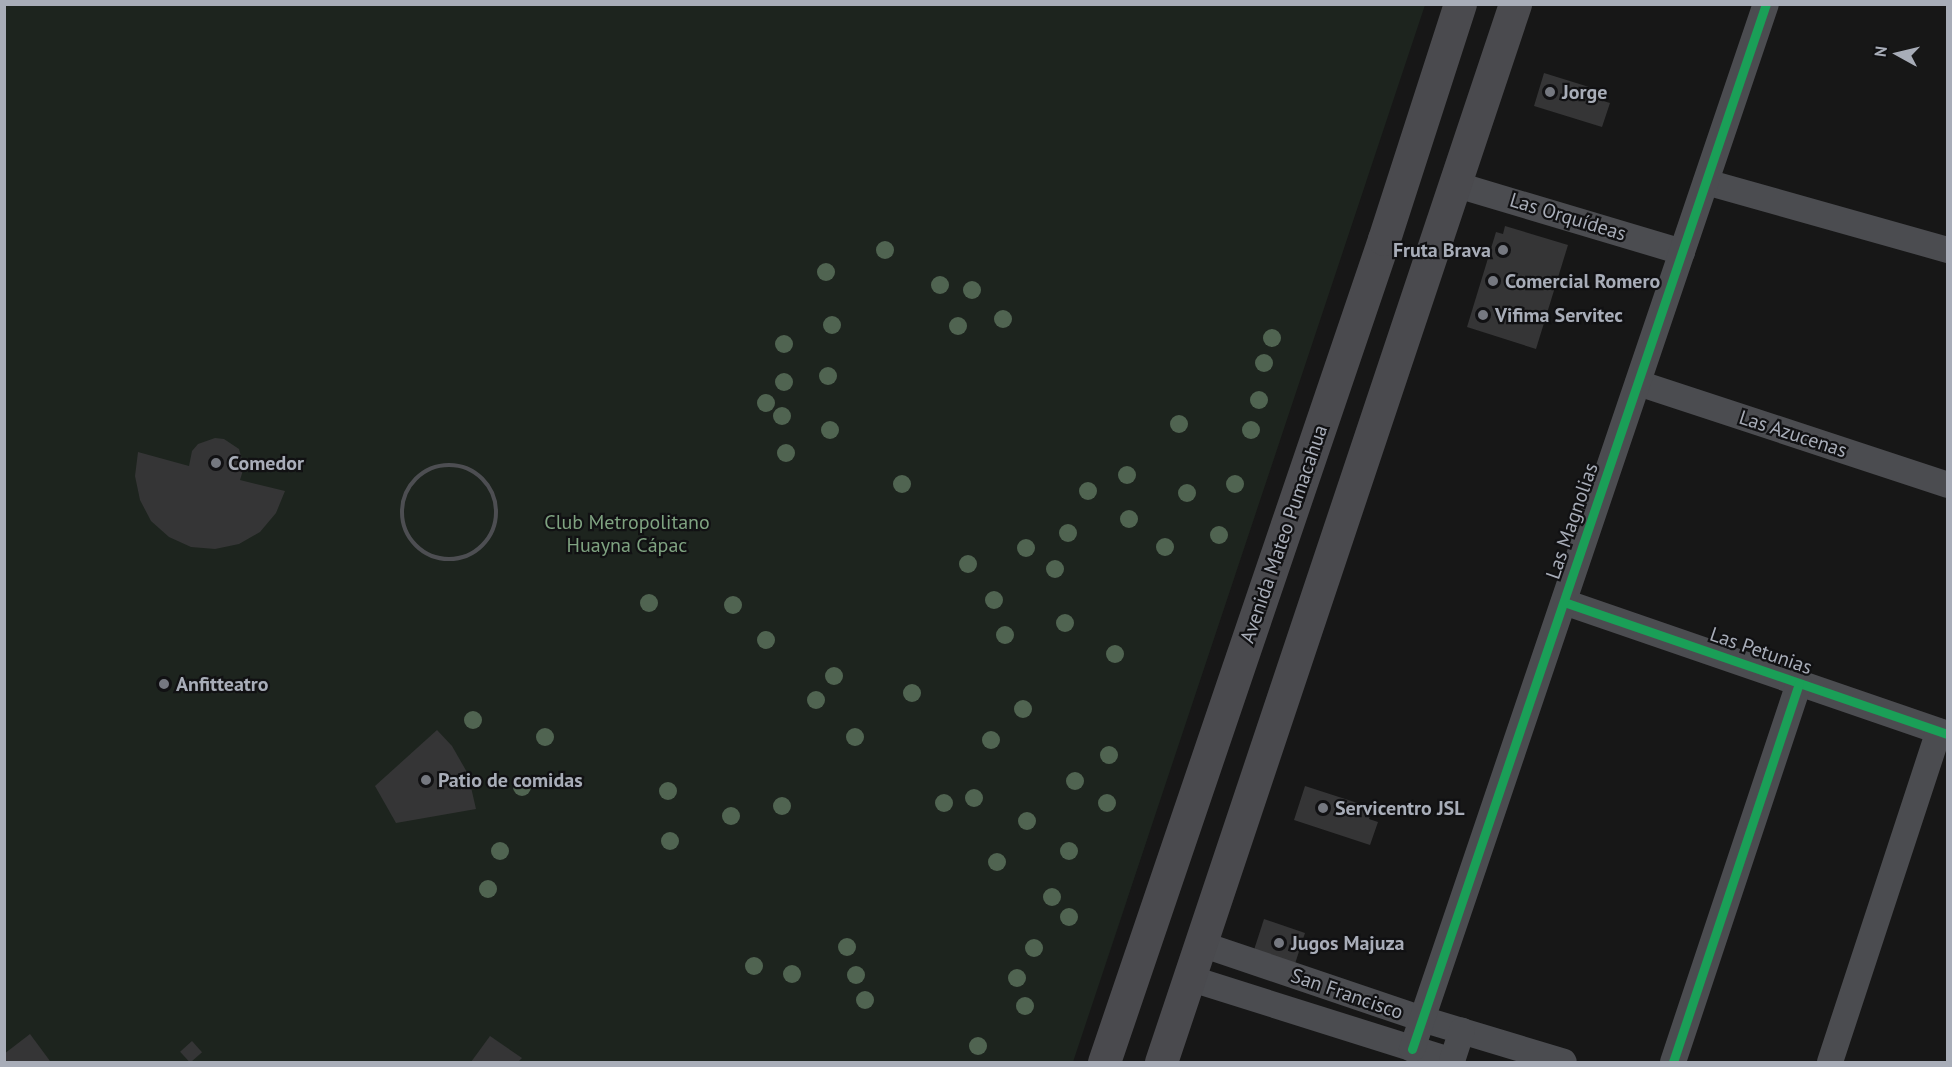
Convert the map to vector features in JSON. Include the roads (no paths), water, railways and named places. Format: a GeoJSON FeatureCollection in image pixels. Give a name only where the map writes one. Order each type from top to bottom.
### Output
{"type":"FeatureCollection","features":[{"type":"Feature","properties":{"kind":"main road","name":"Avenida Mateo Pumacahua"},"geometry":{"type":"LineString","coordinates":[[1104,1062],[1381,250],[1460,4]]}},
{"type":"Feature","properties":{"kind":"main road"},"geometry":{"type":"LineString","coordinates":[[1161,1062],[1515,4]]}},
{"type":"Feature","properties":{"kind":"street","name":"Las Magnolias"},"geometry":{"type":"LineString","coordinates":[[1412,1049],[1766,4]]}},
{"type":"Feature","properties":{"kind":"street"},"geometry":{"type":"LineString","coordinates":[[1706,182],[1947,250]]}},
{"type":"Feature","properties":{"kind":"street","name":"Las Orquídeas"},"geometry":{"type":"LineString","coordinates":[[1454,184],[1682,252]]}},
{"type":"Feature","properties":{"kind":"street","name":"Las Azucenas"},"geometry":{"type":"LineString","coordinates":[[1638,383],[1947,485]]}},
{"type":"Feature","properties":{"kind":"street","name":"Las Petunias"},"geometry":{"type":"LineString","coordinates":[[1564,602],[1943,732]]}},
{"type":"Feature","properties":{"kind":"street"},"geometry":{"type":"LineString","coordinates":[[1672,1062],[1799,683]]}},
{"type":"Feature","properties":{"kind":"street"},"geometry":{"type":"LineString","coordinates":[[1830,1062],[1943,732]]}},
{"type":"Feature","properties":{"kind":"street","name":"San Francisco"},"geometry":{"type":"LineString","coordinates":[[1201,944],[1422,1019],[1564,1062]]}},
{"type":"Feature","properties":{"kind":"street","name":"San Francisco"},"geometry":{"type":"LineString","coordinates":[[1189,978],[1452,1061]]}},
{"type":"Feature","properties":{"kind":"street"},"geometry":{"type":"LineString","coordinates":[[1452,1061],[1462,1032]]}},
{"type":"Feature","properties":{"kind":"place","name":"Jorge"},"geometry":{"type":"Point","coordinates":[1550,92]}},
{"type":"Feature","properties":{"kind":"place","name":"Fruta Brava"},"geometry":{"type":"Point","coordinates":[1503,250]}},
{"type":"Feature","properties":{"kind":"place","name":"Comercial Romero"},"geometry":{"type":"Point","coordinates":[1493,281]}},
{"type":"Feature","properties":{"kind":"place","name":"Vifima Servitec"},"geometry":{"type":"Point","coordinates":[1483,315]}},
{"type":"Feature","properties":{"kind":"place","name":"Comedor"},"geometry":{"type":"Point","coordinates":[216,463]}},
{"type":"Feature","properties":{"kind":"place","name":"Anfitteatro"},"geometry":{"type":"Point","coordinates":[164,684]}},
{"type":"Feature","properties":{"kind":"place","name":"Patio de comidas"},"geometry":{"type":"Point","coordinates":[426,780]}},
{"type":"Feature","properties":{"kind":"place","name":"Servicentro JSL"},"geometry":{"type":"Point","coordinates":[1323,808]}},
{"type":"Feature","properties":{"kind":"place","name":"Jugos Majuza"},"geometry":{"type":"Point","coordinates":[1279,943]}},
{"type":"Feature","properties":{"kind":"park label","name":"Club Metropolitano Huayna Cápac"},"geometry":{"type":"Point","coordinates":[627,534]}}]}
